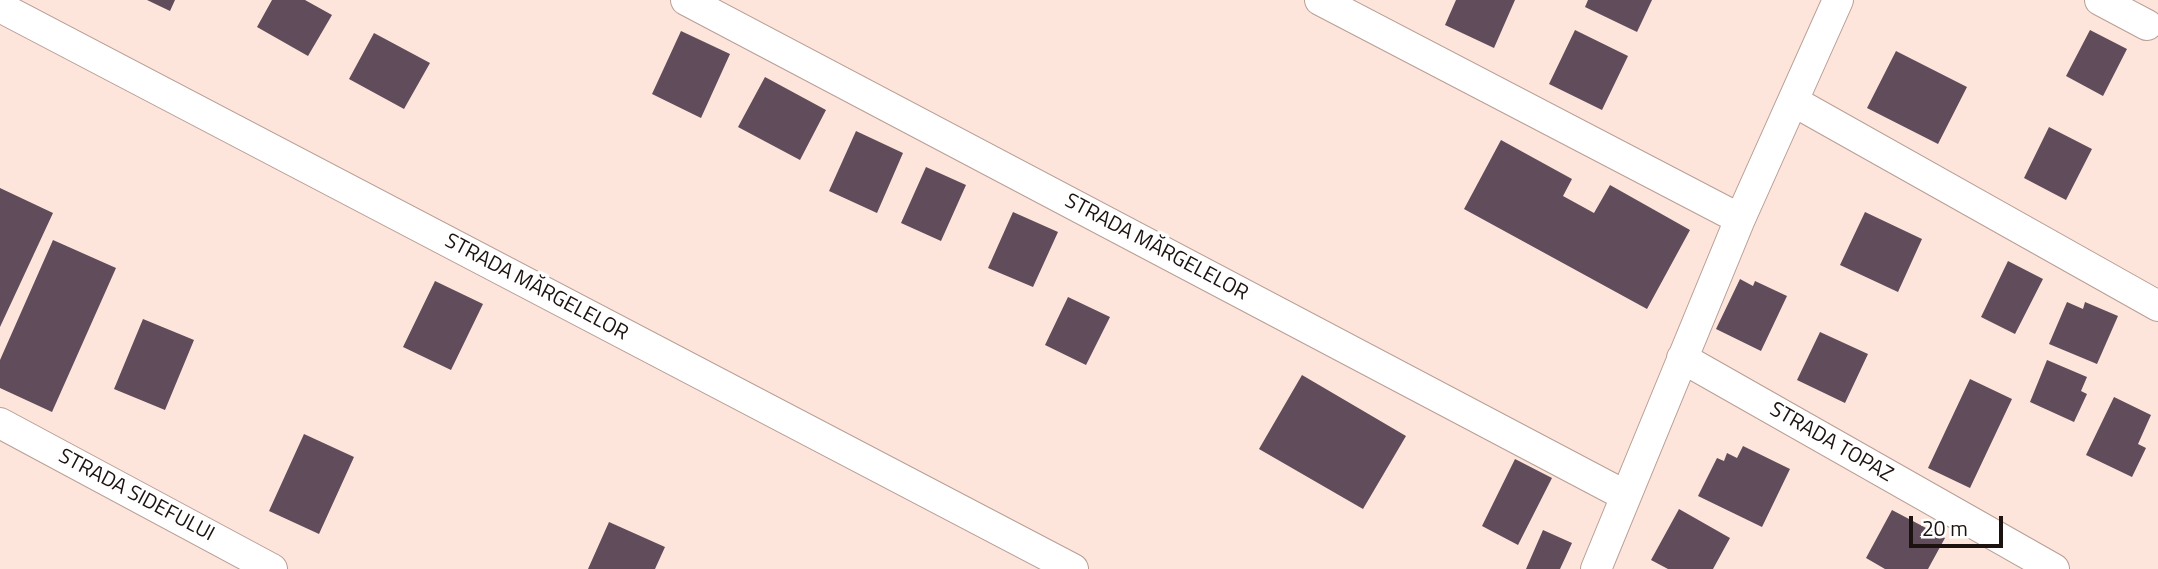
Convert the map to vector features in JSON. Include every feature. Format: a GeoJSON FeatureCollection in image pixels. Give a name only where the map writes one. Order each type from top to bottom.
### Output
{"type":"FeatureCollection","features":[{"type":"Feature","properties":{"kind":"street","name":"STRADA MĂRGELELOR"},"geometry":{"type":"LineString","coordinates":[[686,0],[1626,496]]}},
{"type":"Feature","properties":{"kind":"street"},"geometry":{"type":"LineString","coordinates":[[1320,0],[1740,219]]}},
{"type":"Feature","properties":{"kind":"street"},"geometry":{"type":"LineString","coordinates":[[1596,569],[1740,219],[1838,0]]}},
{"type":"Feature","properties":{"kind":"street"},"geometry":{"type":"LineString","coordinates":[[2100,0],[2147,25]]}},
{"type":"Feature","properties":{"kind":"street","name":"STRADA MĂRGELELOR"},"geometry":{"type":"LineString","coordinates":[[0,7],[1073,569]]}},
{"type":"Feature","properties":{"kind":"street"},"geometry":{"type":"LineString","coordinates":[[1793,101],[2158,306]]}},
{"type":"Feature","properties":{"kind":"street","name":"STRADA TOPAZ"},"geometry":{"type":"LineString","coordinates":[[1682,358],[2054,569]]}},
{"type":"Feature","properties":{"kind":"street","name":"STRADA SIDEFULUI"},"geometry":{"type":"LineString","coordinates":[[0,423],[272,569]]}},
{"type":"Feature","properties":{"kind":"building"},"geometry":{"type":"Polygon","coordinates":[[[147,0],[175,0],[170,11],[147,0]]]}},
{"type":"Feature","properties":{"kind":"building"},"geometry":{"type":"Polygon","coordinates":[[[272,0],[305,0],[332,15],[308,56],[257,27],[272,0]]]}},
{"type":"Feature","properties":{"kind":"building"},"geometry":{"type":"Polygon","coordinates":[[[1456,0],[1515,0],[1494,48],[1445,25],[1456,0]]]}},
{"type":"Feature","properties":{"kind":"building"},"geometry":{"type":"Polygon","coordinates":[[[1588,0],[1652,0],[1637,32],[1585,7],[1588,0]]]}},
{"type":"Feature","properties":{"kind":"building"},"geometry":{"type":"Polygon","coordinates":[[[1575,30],[1628,56],[1602,110],[1549,84],[1575,30]]]}},
{"type":"Feature","properties":{"kind":"building"},"geometry":{"type":"Polygon","coordinates":[[[2090,30],[2127,49],[2103,96],[2066,76],[2090,30]]]}},
{"type":"Feature","properties":{"kind":"building"},"geometry":{"type":"Polygon","coordinates":[[[681,31],[730,54],[701,118],[652,94],[681,31]]]}},
{"type":"Feature","properties":{"kind":"building"},"geometry":{"type":"Polygon","coordinates":[[[374,33],[430,63],[404,109],[349,79],[374,33]]]}},
{"type":"Feature","properties":{"kind":"building"},"geometry":{"type":"Polygon","coordinates":[[[1896,51],[1967,87],[1938,144],[1867,108],[1896,51]]]}},
{"type":"Feature","properties":{"kind":"building"},"geometry":{"type":"Polygon","coordinates":[[[765,77],[826,110],[800,160],[738,127],[765,77]]]}},
{"type":"Feature","properties":{"kind":"building"},"geometry":{"type":"Polygon","coordinates":[[[2049,127],[2092,149],[2066,200],[2024,178],[2049,127]]]}},
{"type":"Feature","properties":{"kind":"building"},"geometry":{"type":"Polygon","coordinates":[[[856,131],[903,153],[877,213],[829,191],[856,131]]]}},
{"type":"Feature","properties":{"kind":"building"},"geometry":{"type":"Polygon","coordinates":[[[1501,140],[1572,179],[1563,196],[1594,213],[1610,185],[1690,230],[1647,309],[1464,209],[1501,140]]]}},
{"type":"Feature","properties":{"kind":"building"},"geometry":{"type":"Polygon","coordinates":[[[926,167],[966,185],[941,241],[901,223],[926,167]]]}},
{"type":"Feature","properties":{"kind":"building"},"geometry":{"type":"Polygon","coordinates":[[[0,188],[53,213],[0,327],[0,188]]]}},
{"type":"Feature","properties":{"kind":"building"},"geometry":{"type":"Polygon","coordinates":[[[1013,212],[1058,232],[1033,287],[988,268],[1013,212]]]}},
{"type":"Feature","properties":{"kind":"building"},"geometry":{"type":"Polygon","coordinates":[[[1865,212],[1922,239],[1898,292],[1840,265],[1865,212]]]}},
{"type":"Feature","properties":{"kind":"building"},"geometry":{"type":"Polygon","coordinates":[[[53,240],[116,268],[52,412],[0,388],[0,360],[53,240]]]}},
{"type":"Feature","properties":{"kind":"building"},"geometry":{"type":"Polygon","coordinates":[[[2008,261],[2043,279],[2015,334],[1981,317],[2008,261]]]}},
{"type":"Feature","properties":{"kind":"building"},"geometry":{"type":"Polygon","coordinates":[[[1740,279],[1753,286],[1755,281],[1787,296],[1761,351],[1716,329],[1740,279]]]}},
{"type":"Feature","properties":{"kind":"building"},"geometry":{"type":"Polygon","coordinates":[[[435,281],[483,304],[451,370],[403,347],[435,281]]]}},
{"type":"Feature","properties":{"kind":"building"},"geometry":{"type":"Polygon","coordinates":[[[1068,297],[1110,317],[1086,365],[1045,345],[1068,297]]]}},
{"type":"Feature","properties":{"kind":"building"},"geometry":{"type":"Polygon","coordinates":[[[2067,302],[2083,309],[2085,302],[2118,316],[2097,364],[2049,344],[2067,302]]]}},
{"type":"Feature","properties":{"kind":"building"},"geometry":{"type":"Polygon","coordinates":[[[143,319],[194,340],[165,410],[114,389],[143,319]]]}},
{"type":"Feature","properties":{"kind":"building"},"geometry":{"type":"Polygon","coordinates":[[[1820,332],[1868,354],[1845,403],[1797,380],[1820,332]]]}},
{"type":"Feature","properties":{"kind":"building"},"geometry":{"type":"Polygon","coordinates":[[[2047,360],[2087,377],[2081,391],[2087,394],[2074,422],[2030,402],[2047,360]]]}},
{"type":"Feature","properties":{"kind":"building"},"geometry":{"type":"Polygon","coordinates":[[[1302,375],[1406,436],[1363,509],[1259,449],[1302,375]]]}},
{"type":"Feature","properties":{"kind":"building"},"geometry":{"type":"Polygon","coordinates":[[[1970,379],[2012,399],[1970,488],[1928,468],[1970,379]]]}},
{"type":"Feature","properties":{"kind":"building"},"geometry":{"type":"Polygon","coordinates":[[[2114,397],[2151,415],[2138,444],[2146,448],[2132,477],[2086,455],[2114,397]]]}},
{"type":"Feature","properties":{"kind":"building"},"geometry":{"type":"Polygon","coordinates":[[[304,434],[354,457],[319,534],[269,511],[304,434]]]}},
{"type":"Feature","properties":{"kind":"building"},"geometry":{"type":"Polygon","coordinates":[[[1743,446],[1790,469],[1762,527],[1698,496],[1717,458],[1724,461],[1727,453],[1737,458],[1743,446]]]}},
{"type":"Feature","properties":{"kind":"building"},"geometry":{"type":"Polygon","coordinates":[[[1515,459],[1552,478],[1518,545],[1482,526],[1515,459]]]}},
{"type":"Feature","properties":{"kind":"building"},"geometry":{"type":"Polygon","coordinates":[[[1679,509],[1730,538],[1713,569],[1668,569],[1651,560],[1679,509]]]}},
{"type":"Feature","properties":{"kind":"building"},"geometry":{"type":"Polygon","coordinates":[[[1892,510],[1945,538],[1928,569],[1885,569],[1866,558],[1892,510]]]}},
{"type":"Feature","properties":{"kind":"building"},"geometry":{"type":"Polygon","coordinates":[[[609,522],[665,547],[655,569],[588,569],[609,522]]]}},
{"type":"Feature","properties":{"kind":"building"},"geometry":{"type":"Polygon","coordinates":[[[1543,530],[1572,543],[1560,569],[1526,569],[1543,530]]]}}]}
